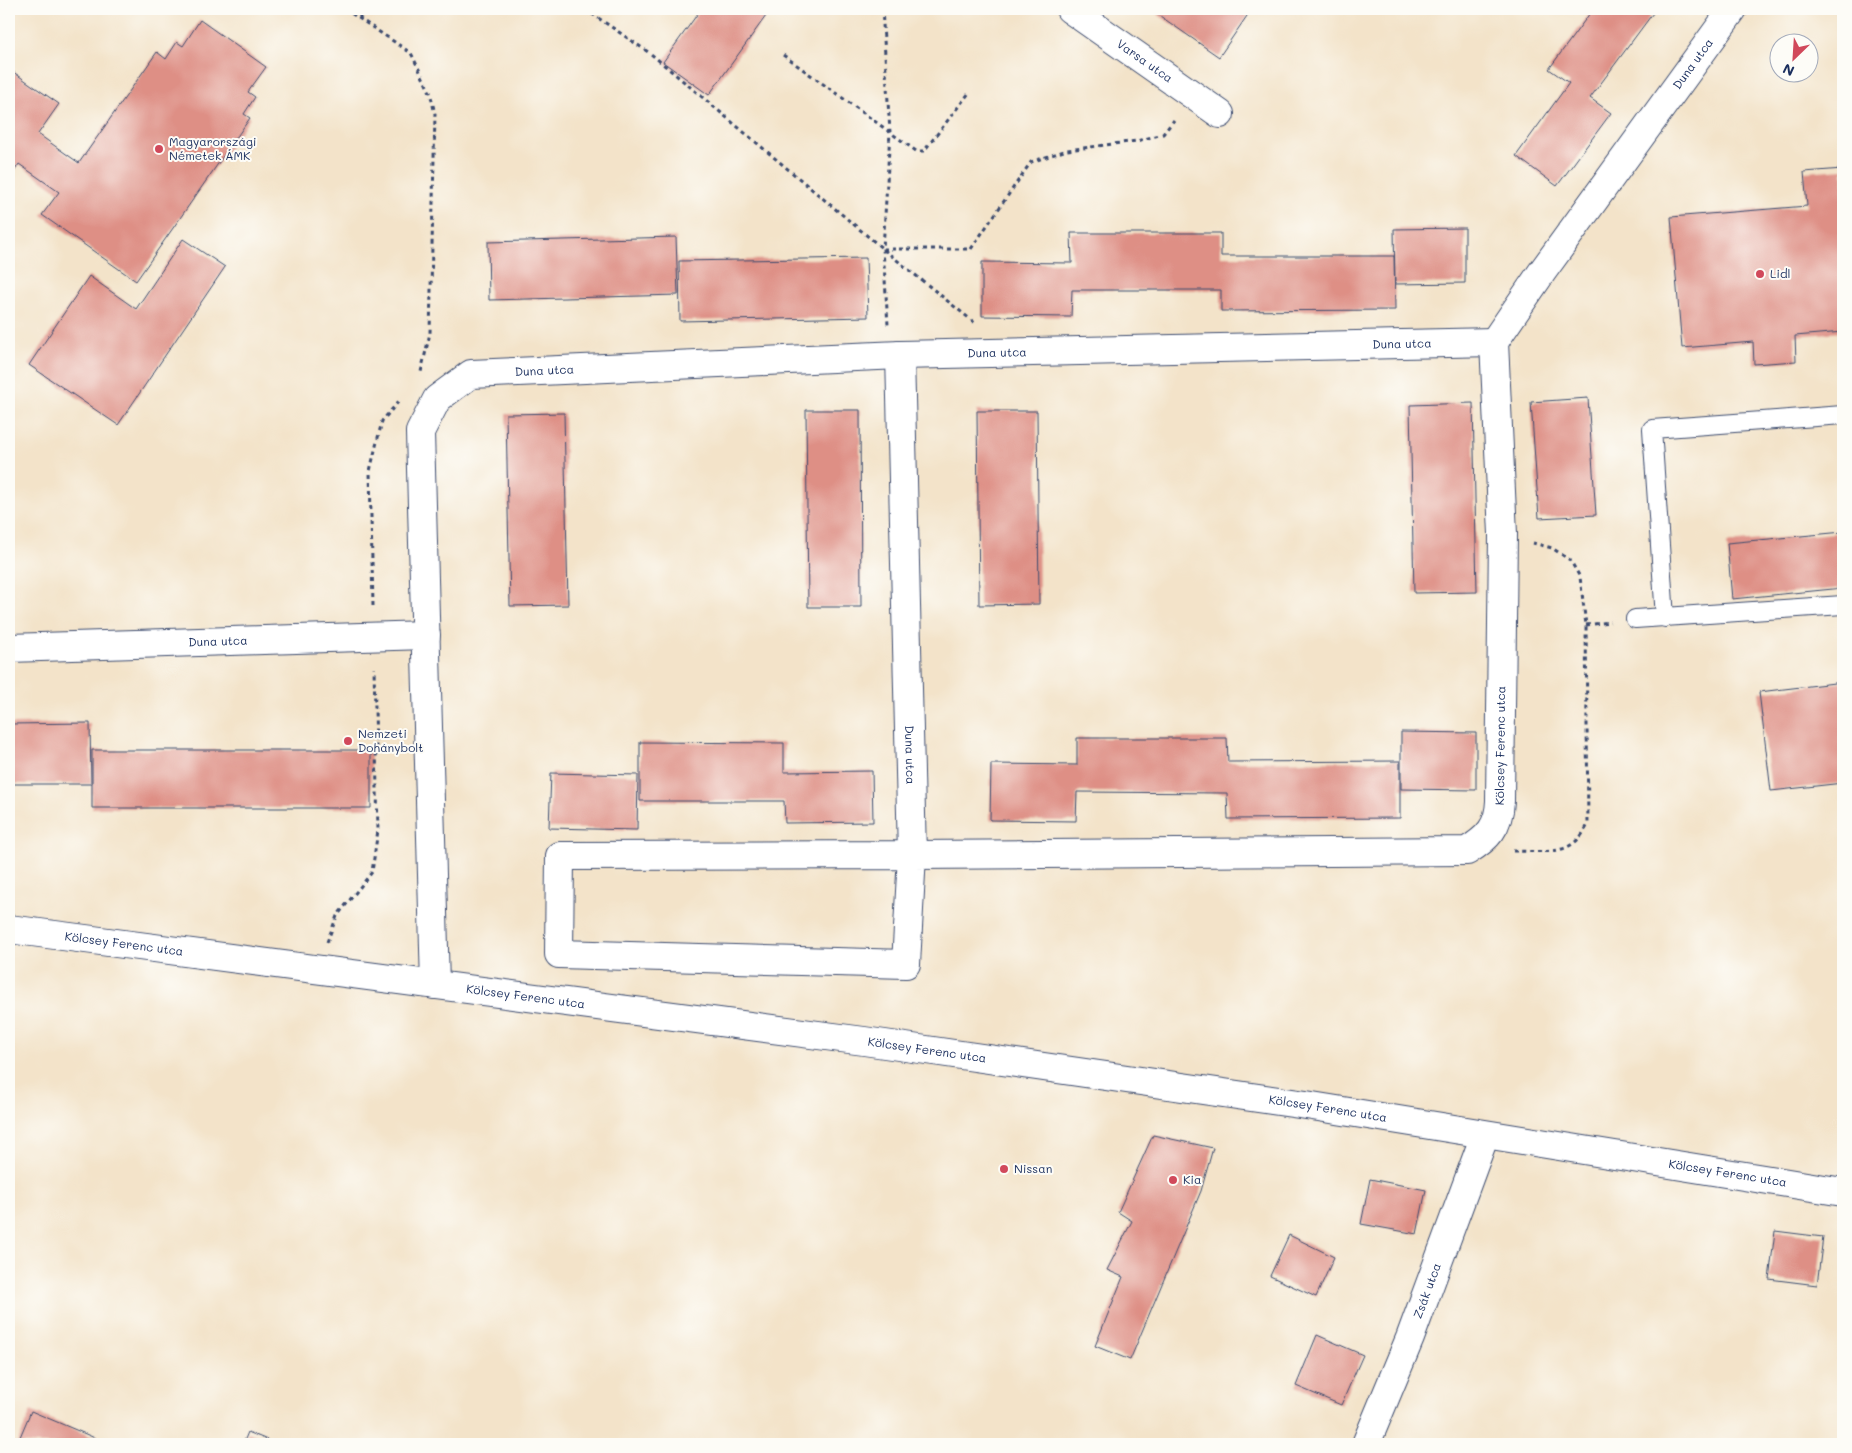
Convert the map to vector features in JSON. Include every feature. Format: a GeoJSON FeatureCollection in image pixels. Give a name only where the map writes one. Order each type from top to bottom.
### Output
{"type":"FeatureCollection","features":[{"type":"Feature","properties":{"kind":"street","name":"Varsa utca"},"geometry":{"type":"LineString","coordinates":[[1070,9],[1220,114]]}},
{"type":"Feature","properties":{"kind":"street","name":"Duna utca"},"geometry":{"type":"LineString","coordinates":[[435,985],[420,432],[437,399],[471,374],[895,356],[1494,342],[1542,272],[1733,9]]}},
{"type":"Feature","properties":{"kind":"street","name":"Kölcsey Ferenc utca"},"geometry":{"type":"LineString","coordinates":[[1467,851],[1484,840],[1495,825],[1499,812],[1503,534],[1494,342]]}},
{"type":"Feature","properties":{"kind":"street","name":"Duna utca"},"geometry":{"type":"LineString","coordinates":[[895,356],[912,856]]}},
{"type":"Feature","properties":{"kind":"street","name":"Duna utca"},"geometry":{"type":"LineString","coordinates":[[9,648],[426,635]]}},
{"type":"Feature","properties":{"kind":"street"},"geometry":{"type":"LineString","coordinates":[[912,856],[906,964],[559,954],[560,856],[912,856],[1467,851]]}},
{"type":"Feature","properties":{"kind":"street","name":"Kölcsey Ferenc utca"},"geometry":{"type":"LineString","coordinates":[[9,928],[883,1044],[1306,1105],[1843,1192]]}},
{"type":"Feature","properties":{"kind":"street","name":"Zsák utca"},"geometry":{"type":"LineString","coordinates":[[1366,1444],[1410,1338],[1485,1135]]}},
{"type":"Feature","properties":{"kind":"lane"},"geometry":{"type":"LineString","coordinates":[[1664,618],[1652,429],[1843,415]]}},
{"type":"Feature","properties":{"kind":"lane"},"geometry":{"type":"LineString","coordinates":[[1636,619],[1843,605]]}},
{"type":"Feature","properties":{"kind":"path"},"geometry":{"type":"LineString","coordinates":[[345,9],[411,53],[430,92],[435,114],[430,333],[423,370],[418,377]]}},
{"type":"Feature","properties":{"kind":"path"},"geometry":{"type":"LineString","coordinates":[[359,18],[366,9]]}},
{"type":"Feature","properties":{"kind":"path"},"geometry":{"type":"LineString","coordinates":[[586,9],[651,54],[883,249],[1012,353]]}},
{"type":"Feature","properties":{"kind":"path"},"geometry":{"type":"LineString","coordinates":[[882,9],[890,132],[883,249],[895,356]]}},
{"type":"Feature","properties":{"kind":"path"},"geometry":{"type":"LineString","coordinates":[[783,55],[916,151],[924,152],[969,92]]}},
{"type":"Feature","properties":{"kind":"path"},"geometry":{"type":"LineString","coordinates":[[883,249],[971,249],[1031,162],[1067,150],[1137,141],[1162,134],[1194,96]]}},
{"type":"Feature","properties":{"kind":"path"},"geometry":{"type":"LineString","coordinates":[[323,970],[326,946],[337,916],[372,872],[378,830],[370,470],[382,421],[403,397]]}},
{"type":"Feature","properties":{"kind":"path"},"geometry":{"type":"LineString","coordinates":[[1467,851],[1559,851],[1572,846],[1583,836],[1588,824],[1586,625],[1580,577],[1570,560],[1552,548],[1503,534]]}},
{"type":"Feature","properties":{"kind":"building"},"geometry":{"type":"Polygon","coordinates":[[[701,9],[771,9],[709,95],[663,62],[701,9]]]}},
{"type":"Feature","properties":{"kind":"building"},"geometry":{"type":"Polygon","coordinates":[[[1150,9],[1249,9],[1251,10],[1219,57],[1150,9]]]}},
{"type":"Feature","properties":{"kind":"building"},"geometry":{"type":"Polygon","coordinates":[[[1593,9],[1656,9],[1590,98],[1611,113],[1557,186],[1516,156],[1569,83],[1549,69],[1593,9]]]}},
{"type":"Feature","properties":{"kind":"building","name":"Magyarországi Németek ÁMK"},"geometry":{"type":"Polygon","coordinates":[[[200,20],[266,67],[248,92],[255,97],[244,114],[250,118],[136,281],[42,215],[59,192],[19,164],[9,179],[9,69],[59,104],[38,134],[79,163],[157,52],[166,59],[177,42],[183,46],[200,20]]]}},
{"type":"Feature","properties":{"kind":"building","name":"Lidl"},"geometry":{"type":"Polygon","coordinates":[[[1843,169],[1843,332],[1795,336],[1796,361],[1754,364],[1753,342],[1682,348],[1671,217],[1807,206],[1804,172],[1843,169]]]}},
{"type":"Feature","properties":{"kind":"building"},"geometry":{"type":"Polygon","coordinates":[[[1465,228],[1465,283],[1395,284],[1394,229],[1465,228]]]}},
{"type":"Feature","properties":{"kind":"building"},"geometry":{"type":"Polygon","coordinates":[[[1071,233],[1221,233],[1221,256],[1394,256],[1395,310],[1221,311],[1221,290],[1072,290],[1071,317],[982,316],[982,262],[1072,263],[1071,233]]]}},
{"type":"Feature","properties":{"kind":"building"},"geometry":{"type":"Polygon","coordinates":[[[676,237],[678,295],[489,300],[488,242],[676,237]]]}},
{"type":"Feature","properties":{"kind":"building"},"geometry":{"type":"Polygon","coordinates":[[[183,239],[225,267],[118,425],[29,365],[89,276],[136,309],[183,239]]]}},
{"type":"Feature","properties":{"kind":"building"},"geometry":{"type":"Polygon","coordinates":[[[866,258],[868,317],[680,321],[679,261],[866,258]]]}},
{"type":"Feature","properties":{"kind":"building"},"geometry":{"type":"Polygon","coordinates":[[[1588,398],[1596,515],[1539,518],[1531,402],[1588,398]]]}},
{"type":"Feature","properties":{"kind":"building"},"geometry":{"type":"Polygon","coordinates":[[[1473,403],[1477,592],[1414,593],[1410,405],[1473,403]]]}},
{"type":"Feature","properties":{"kind":"building"},"geometry":{"type":"Polygon","coordinates":[[[806,410],[860,410],[861,607],[808,607],[806,410]]]}},
{"type":"Feature","properties":{"kind":"building"},"geometry":{"type":"Polygon","coordinates":[[[977,411],[1037,411],[1039,604],[979,605],[977,411]]]}},
{"type":"Feature","properties":{"kind":"building"},"geometry":{"type":"Polygon","coordinates":[[[564,413],[568,605],[510,606],[506,414],[564,413]]]}},
{"type":"Feature","properties":{"kind":"building"},"geometry":{"type":"Polygon","coordinates":[[[1843,532],[1843,588],[1732,599],[1727,543],[1843,532]]]}},
{"type":"Feature","properties":{"kind":"building"},"geometry":{"type":"Polygon","coordinates":[[[1843,682],[1843,783],[1771,791],[1759,692],[1843,682]]]}},
{"type":"Feature","properties":{"kind":"building"},"geometry":{"type":"Polygon","coordinates":[[[90,723],[91,784],[9,784],[9,724],[90,723]]]}},
{"type":"Feature","properties":{"kind":"building"},"geometry":{"type":"Polygon","coordinates":[[[1401,732],[1476,733],[1476,790],[1401,789],[1401,732]]]}},
{"type":"Feature","properties":{"kind":"building"},"geometry":{"type":"Polygon","coordinates":[[[1077,738],[1227,738],[1228,762],[1400,761],[1400,818],[1228,819],[1227,793],[1077,792],[1076,821],[990,820],[991,764],[1077,765],[1077,738]]]}},
{"type":"Feature","properties":{"kind":"building"},"geometry":{"type":"Polygon","coordinates":[[[640,742],[784,743],[784,772],[872,771],[873,822],[785,823],[784,801],[640,801],[640,742]]]}},
{"type":"Feature","properties":{"kind":"building"},"geometry":{"type":"Polygon","coordinates":[[[92,750],[371,750],[371,808],[92,808],[92,750]]]}},
{"type":"Feature","properties":{"kind":"building"},"geometry":{"type":"Polygon","coordinates":[[[551,773],[638,775],[637,830],[549,828],[551,773]]]}},
{"type":"Feature","properties":{"kind":"building"},"geometry":{"type":"Polygon","coordinates":[[[1153,1135],[1213,1148],[1201,1191],[1130,1360],[1095,1346],[1123,1277],[1107,1270],[1132,1221],[1118,1212],[1153,1135]]]}},
{"type":"Feature","properties":{"kind":"building"},"geometry":{"type":"Polygon","coordinates":[[[1370,1179],[1426,1190],[1417,1234],[1361,1224],[1370,1179]]]}},
{"type":"Feature","properties":{"kind":"building"},"geometry":{"type":"Polygon","coordinates":[[[1775,1231],[1823,1237],[1817,1285],[1769,1279],[1775,1231]]]}},
{"type":"Feature","properties":{"kind":"building"},"geometry":{"type":"Polygon","coordinates":[[[1289,1235],[1334,1257],[1316,1297],[1270,1276],[1289,1235]]]}},
{"type":"Feature","properties":{"kind":"building"},"geometry":{"type":"Polygon","coordinates":[[[1317,1335],[1363,1355],[1341,1405],[1296,1386],[1317,1335]]]}},
{"type":"Feature","properties":{"kind":"building"},"geometry":{"type":"Polygon","coordinates":[[[31,1411],[95,1438],[93,1444],[17,1444],[31,1411]]]}},
{"type":"Feature","properties":{"kind":"building"},"geometry":{"type":"Polygon","coordinates":[[[248,1432],[277,1444],[243,1444],[248,1432]]]}},
{"type":"Feature","properties":{"kind":"place","name":"Magyarországi Németek ÁMK"},"geometry":{"type":"Point","coordinates":[159,149]}},
{"type":"Feature","properties":{"kind":"place","name":"Lidl"},"geometry":{"type":"Point","coordinates":[1760,274]}},
{"type":"Feature","properties":{"kind":"place","name":"Nemzeti Dohánybolt"},"geometry":{"type":"Point","coordinates":[348,741]}},
{"type":"Feature","properties":{"kind":"place","name":"Nissan"},"geometry":{"type":"Point","coordinates":[1004,1169]}},
{"type":"Feature","properties":{"kind":"place","name":"Kia"},"geometry":{"type":"Point","coordinates":[1173,1180]}}]}
